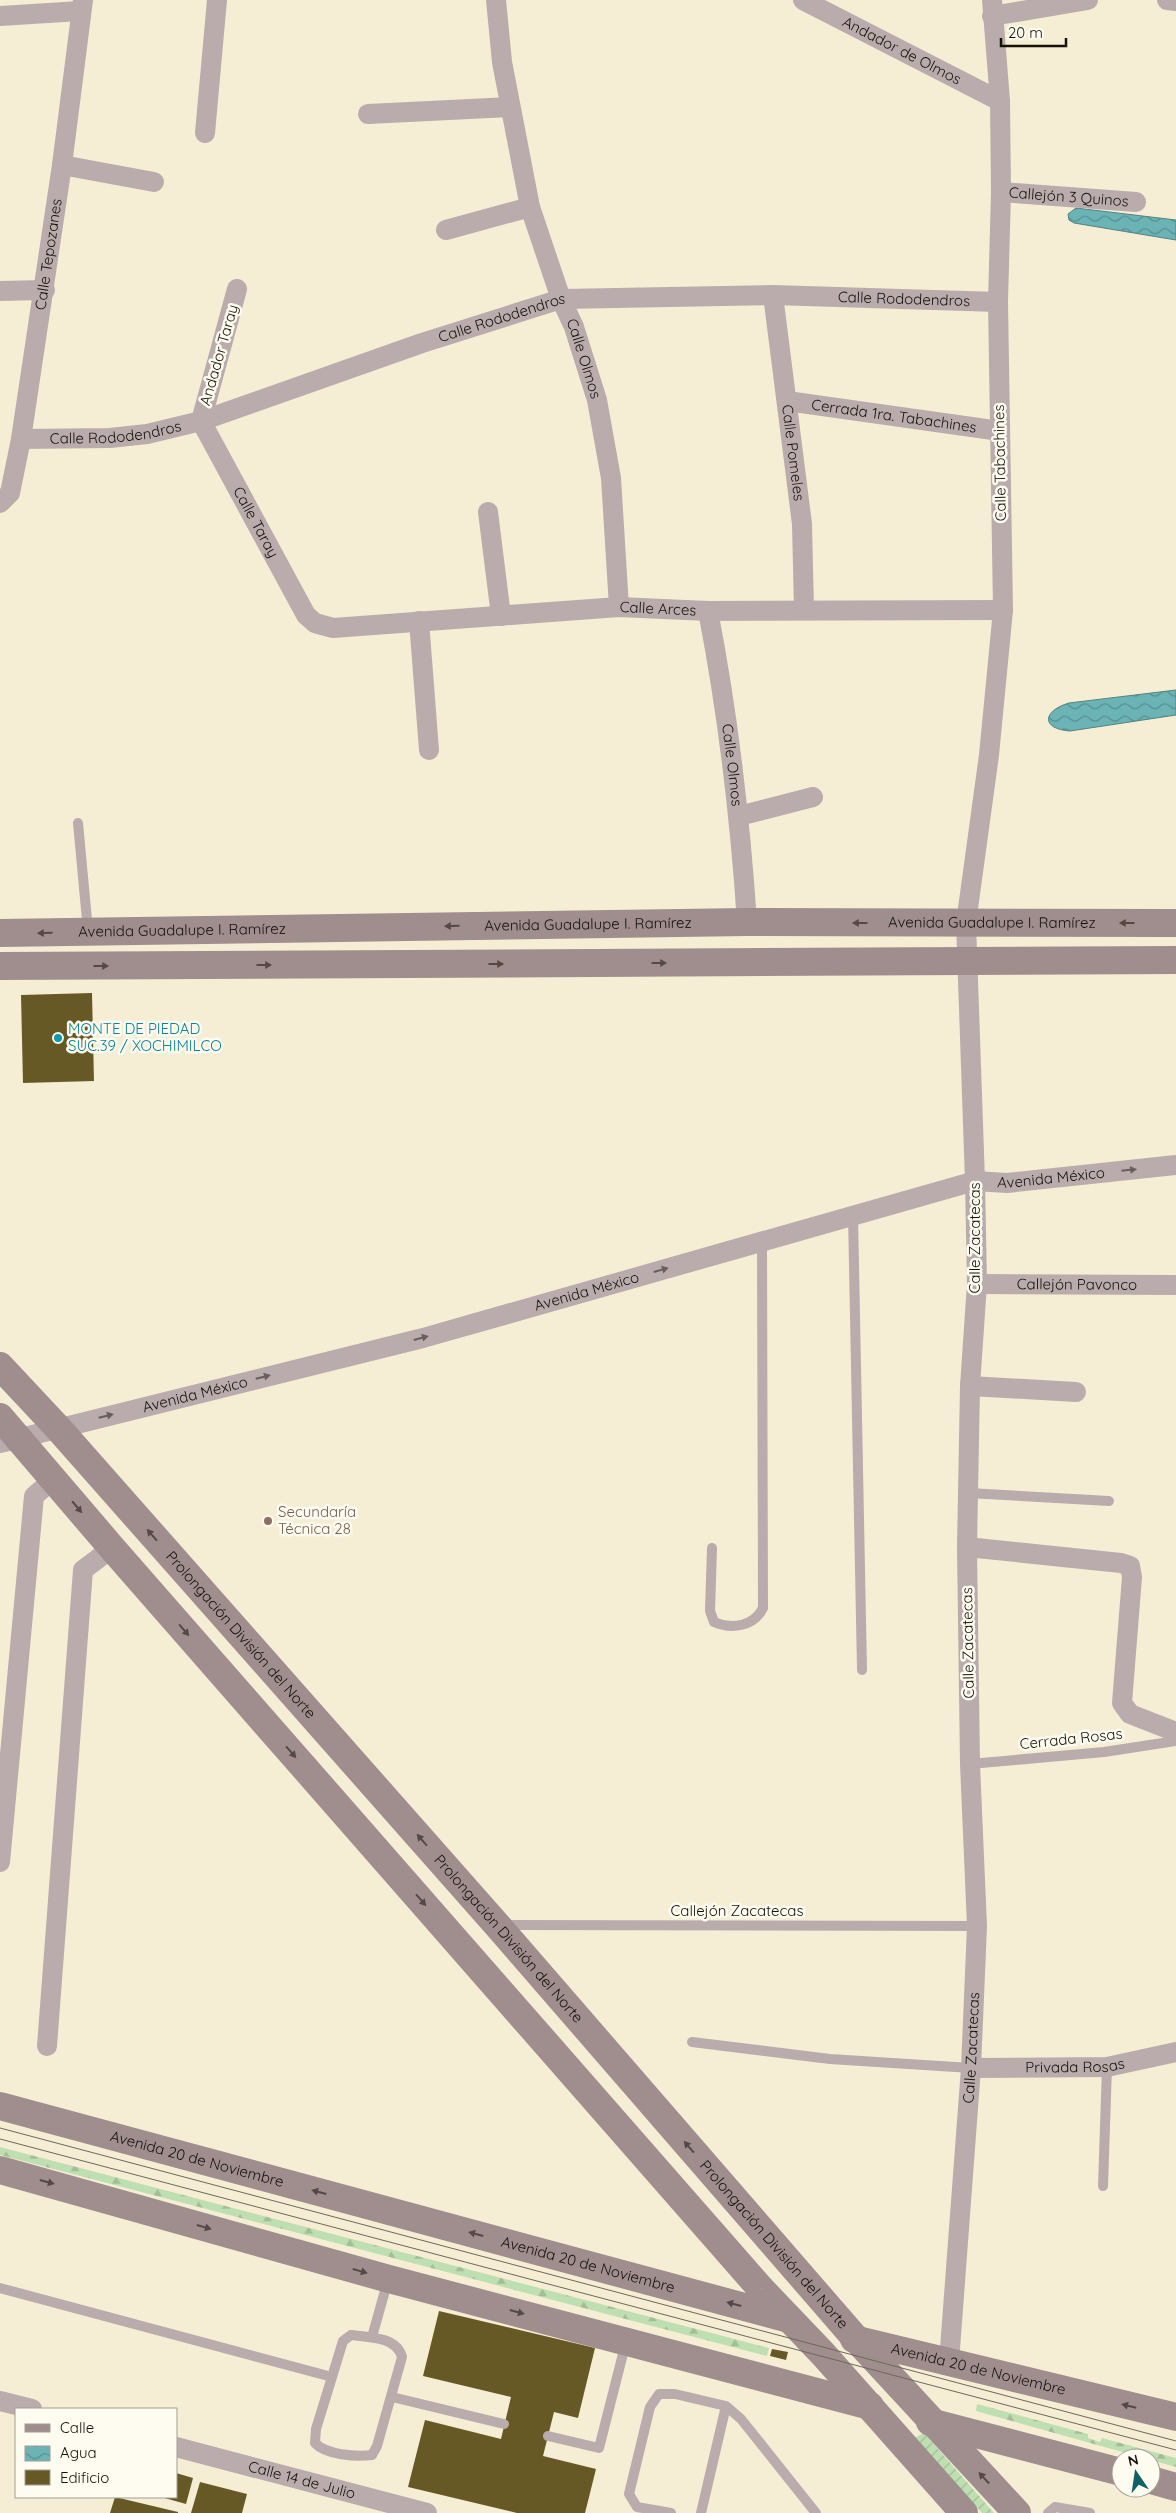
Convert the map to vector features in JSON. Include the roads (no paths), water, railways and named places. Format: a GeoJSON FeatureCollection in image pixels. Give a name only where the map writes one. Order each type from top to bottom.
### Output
{"type":"FeatureCollection","features":[{"type":"Feature","properties":{"kind":"main road","name":"Avenida Guadalupe I. Ramírez"},"geometry":{"type":"LineString","coordinates":[[0,933],[747,922],[1176,923]]}},
{"type":"Feature","properties":{"kind":"main road"},"geometry":{"type":"LineString","coordinates":[[0,966],[1176,960]]}},
{"type":"Feature","properties":{"kind":"main road","name":"Prolongación División del Norte"},"geometry":{"type":"LineString","coordinates":[[0,1366],[58,1428],[497,1925],[856,2339],[1017,2513]]}},
{"type":"Feature","properties":{"kind":"main road"},"geometry":{"type":"LineString","coordinates":[[0,1417],[9,1441],[54,1479],[112,1548],[788,2318],[824,2355],[964,2513]]}},
{"type":"Feature","properties":{"kind":"main road","name":"Avenida 20 de Noviembre"},"geometry":{"type":"LineString","coordinates":[[0,2106],[788,2318],[856,2339],[1176,2417]]}},
{"type":"Feature","properties":{"kind":"main road"},"geometry":{"type":"LineString","coordinates":[[0,2170],[388,2279],[1111,2469]]}},
{"type":"Feature","properties":{"kind":"main road"},"geometry":{"type":"LineString","coordinates":[[1161,2483],[1176,2487]]}},
{"type":"Feature","properties":{"kind":"street"},"geometry":{"type":"LineString","coordinates":[[205,133],[217,0]]}},
{"type":"Feature","properties":{"kind":"street","name":"Calle Olmos"},"geometry":{"type":"LineString","coordinates":[[496,0],[502,62],[530,207],[561,299],[574,327],[598,410],[611,478],[618,607]]}},
{"type":"Feature","properties":{"kind":"street","name":"Andador de Olmos"},"geometry":{"type":"LineString","coordinates":[[803,0],[1000,102]]}},
{"type":"Feature","properties":{"kind":"street"},"geometry":{"type":"LineString","coordinates":[[992,8],[1088,0]]}},
{"type":"Feature","properties":{"kind":"street"},"geometry":{"type":"LineString","coordinates":[[1167,0],[1176,1]]}},
{"type":"Feature","properties":{"kind":"street"},"geometry":{"type":"LineString","coordinates":[[0,16],[81,5]]}},
{"type":"Feature","properties":{"kind":"street","name":"Calle Tepozanes"},"geometry":{"type":"LineString","coordinates":[[0,503],[10,493],[21,439],[45,290],[81,5]]}},
{"type":"Feature","properties":{"kind":"street","name":"Calle Tabachines"},"geometry":{"type":"LineString","coordinates":[[966,923],[989,755],[1003,610],[998,302],[1001,192],[1000,102],[992,8]]}},
{"type":"Feature","properties":{"kind":"street"},"geometry":{"type":"LineString","coordinates":[[368,114],[510,107]]}},
{"type":"Feature","properties":{"kind":"street"},"geometry":{"type":"LineString","coordinates":[[62,165],[154,182]]}},
{"type":"Feature","properties":{"kind":"street","name":"Callejón 3 Quinos"},"geometry":{"type":"LineString","coordinates":[[1001,192],[1136,202]]}},
{"type":"Feature","properties":{"kind":"street"},"geometry":{"type":"LineString","coordinates":[[446,230],[530,207]]}},
{"type":"Feature","properties":{"kind":"street"},"geometry":{"type":"LineString","coordinates":[[0,291],[45,290]]}},
{"type":"Feature","properties":{"kind":"street","name":"Andador Taray"},"geometry":{"type":"LineString","coordinates":[[201,421],[237,290]]}},
{"type":"Feature","properties":{"kind":"street","name":"Calle Rododendros"},"geometry":{"type":"LineString","coordinates":[[21,439],[110,438],[147,434],[201,421],[422,343],[561,299],[773,295],[998,302]]}},
{"type":"Feature","properties":{"kind":"street","name":"Calle Pomeles"},"geometry":{"type":"LineString","coordinates":[[773,295],[802,524],[804,610]]}},
{"type":"Feature","properties":{"kind":"street","name":"Cerrada 1ra. Tabachines"},"geometry":{"type":"LineString","coordinates":[[787,401],[1000,430]]}},
{"type":"Feature","properties":{"kind":"street","name":"Calle Taray"},"geometry":{"type":"LineString","coordinates":[[201,421],[306,614],[315,623]]}},
{"type":"Feature","properties":{"kind":"street"},"geometry":{"type":"LineString","coordinates":[[488,512],[501,616]]}},
{"type":"Feature","properties":{"kind":"street","name":"Calle Arces"},"geometry":{"type":"LineString","coordinates":[[315,623],[333,628],[618,607],[708,611],[1003,610]]}},
{"type":"Feature","properties":{"kind":"street","name":"Calle Olmos"},"geometry":{"type":"LineString","coordinates":[[708,611],[722,680],[740,816],[747,922]]}},
{"type":"Feature","properties":{"kind":"street"},"geometry":{"type":"LineString","coordinates":[[419,621],[429,750]]}},
{"type":"Feature","properties":{"kind":"street"},"geometry":{"type":"LineString","coordinates":[[740,816],[812,797]]}},
{"type":"Feature","properties":{"kind":"street","name":"Calle Zacatecas"},"geometry":{"type":"LineString","coordinates":[[949,2362],[971,2068],[978,1926],[970,1764],[967,1547],[970,1386],[977,1284],[976,1181],[966,962],[966,923]]}},
{"type":"Feature","properties":{"kind":"street","name":"Avenida México"},"geometry":{"type":"LineString","coordinates":[[9,1441],[423,1338],[976,1181],[1007,1183],[1176,1165]]}},
{"type":"Feature","properties":{"kind":"street","name":"Callejón Pavonco"},"geometry":{"type":"LineString","coordinates":[[977,1284],[1176,1285]]}},
{"type":"Feature","properties":{"kind":"street"},"geometry":{"type":"LineString","coordinates":[[970,1386],[1076,1392]]}},
{"type":"Feature","properties":{"kind":"street"},"geometry":{"type":"LineString","coordinates":[[0,1862],[34,1496],[54,1479]]}},
{"type":"Feature","properties":{"kind":"street"},"geometry":{"type":"LineString","coordinates":[[967,1547],[1121,1562],[1130,1566],[1132,1576],[1122,1703],[1130,1714],[1176,1732]]}},
{"type":"Feature","properties":{"kind":"street"},"geometry":{"type":"LineString","coordinates":[[47,2046],[82,1570],[112,1548]]}},
{"type":"Feature","properties":{"kind":"street","name":"Privada Rosas"},"geometry":{"type":"LineString","coordinates":[[971,2068],[1107,2067],[1176,2052]]}},
{"type":"Feature","properties":{"kind":"street"},"geometry":{"type":"LineString","coordinates":[[0,2401],[28,2408]]}},
{"type":"Feature","properties":{"kind":"street","name":"Calle 14 de Julio"},"geometry":{"type":"LineString","coordinates":[[178,2448],[388,2508],[427,2513]]}},
{"type":"Feature","properties":{"kind":"lane"},"geometry":{"type":"LineString","coordinates":[[78,823],[88,932]]}},
{"type":"Feature","properties":{"kind":"lane"},"geometry":{"type":"LineString","coordinates":[[853,1215],[862,1670]]}},
{"type":"Feature","properties":{"kind":"lane"},"geometry":{"type":"LineString","coordinates":[[712,1548],[710,1611],[714,1622],[723,1626],[746,1624],[758,1618],[764,1608],[762,1241]]}},
{"type":"Feature","properties":{"kind":"lane"},"geometry":{"type":"LineString","coordinates":[[968,1493],[1110,1501]]}},
{"type":"Feature","properties":{"kind":"lane","name":"Cerrada Rosas"},"geometry":{"type":"LineString","coordinates":[[970,1764],[1104,1752],[1176,1741]]}},
{"type":"Feature","properties":{"kind":"lane","name":"Callejón Zacatecas"},"geometry":{"type":"LineString","coordinates":[[497,1925],[978,1926]]}},
{"type":"Feature","properties":{"kind":"lane"},"geometry":{"type":"LineString","coordinates":[[692,2042],[830,2060],[971,2068]]}},
{"type":"Feature","properties":{"kind":"lane"},"geometry":{"type":"LineString","coordinates":[[1103,2186],[1107,2067]]}},
{"type":"Feature","properties":{"kind":"lane"},"geometry":{"type":"LineString","coordinates":[[372,2337],[388,2279]]}},
{"type":"Feature","properties":{"kind":"lane"},"geometry":{"type":"LineString","coordinates":[[0,2288],[332,2377]]}},
{"type":"Feature","properties":{"kind":"lane"},"geometry":{"type":"LineString","coordinates":[[351,2335],[372,2337],[392,2343],[400,2350],[402,2357],[378,2446],[372,2455],[360,2457],[320,2449],[315,2443],[316,2429],[342,2341],[351,2335]]}},
{"type":"Feature","properties":{"kind":"lane"},"geometry":{"type":"LineString","coordinates":[[548,2436],[599,2448],[626,2341]]}},
{"type":"Feature","properties":{"kind":"lane"},"geometry":{"type":"LineString","coordinates":[[671,2513],[637,2507],[629,2494],[650,2407],[659,2394],[675,2394],[726,2406],[741,2419],[816,2513]]}},
{"type":"Feature","properties":{"kind":"lane"},"geometry":{"type":"LineString","coordinates":[[392,2397],[504,2424]]}},
{"type":"Feature","properties":{"kind":"lane"},"geometry":{"type":"LineString","coordinates":[[701,2513],[726,2406]]}},
{"type":"Feature","properties":{"kind":"lane"},"geometry":{"type":"LineString","coordinates":[[1048,2513],[1055,2507],[1090,2513]]}},
{"type":"Feature","properties":{"kind":"water"},"geometry":{"type":"Polygon","coordinates":[[[1076,208],[1176,220],[1176,240],[1074,223],[1069,220],[1068,214],[1076,208]]]}},
{"type":"Feature","properties":{"kind":"water"},"geometry":{"type":"Polygon","coordinates":[[[1176,690],[1176,715],[1070,731],[1054,727],[1048,719],[1054,710],[1069,703],[1176,690]]]}},
{"type":"Feature","properties":{"kind":"tram line"},"geometry":{"type":"LineString","coordinates":[[0,2128],[1176,2441]]}},
{"type":"Feature","properties":{"kind":"tram line"},"geometry":{"type":"LineString","coordinates":[[0,2139],[1176,2450]]}},
{"type":"Feature","properties":{"kind":"place","name":"MONTE DE PIEDAD SUC.39 / XOCHIMILCO"},"geometry":{"type":"Point","coordinates":[58,1038]}},
{"type":"Feature","properties":{"kind":"place","name":"Secundaría Técnica 28"},"geometry":{"type":"Point","coordinates":[268,1521]}}]}
